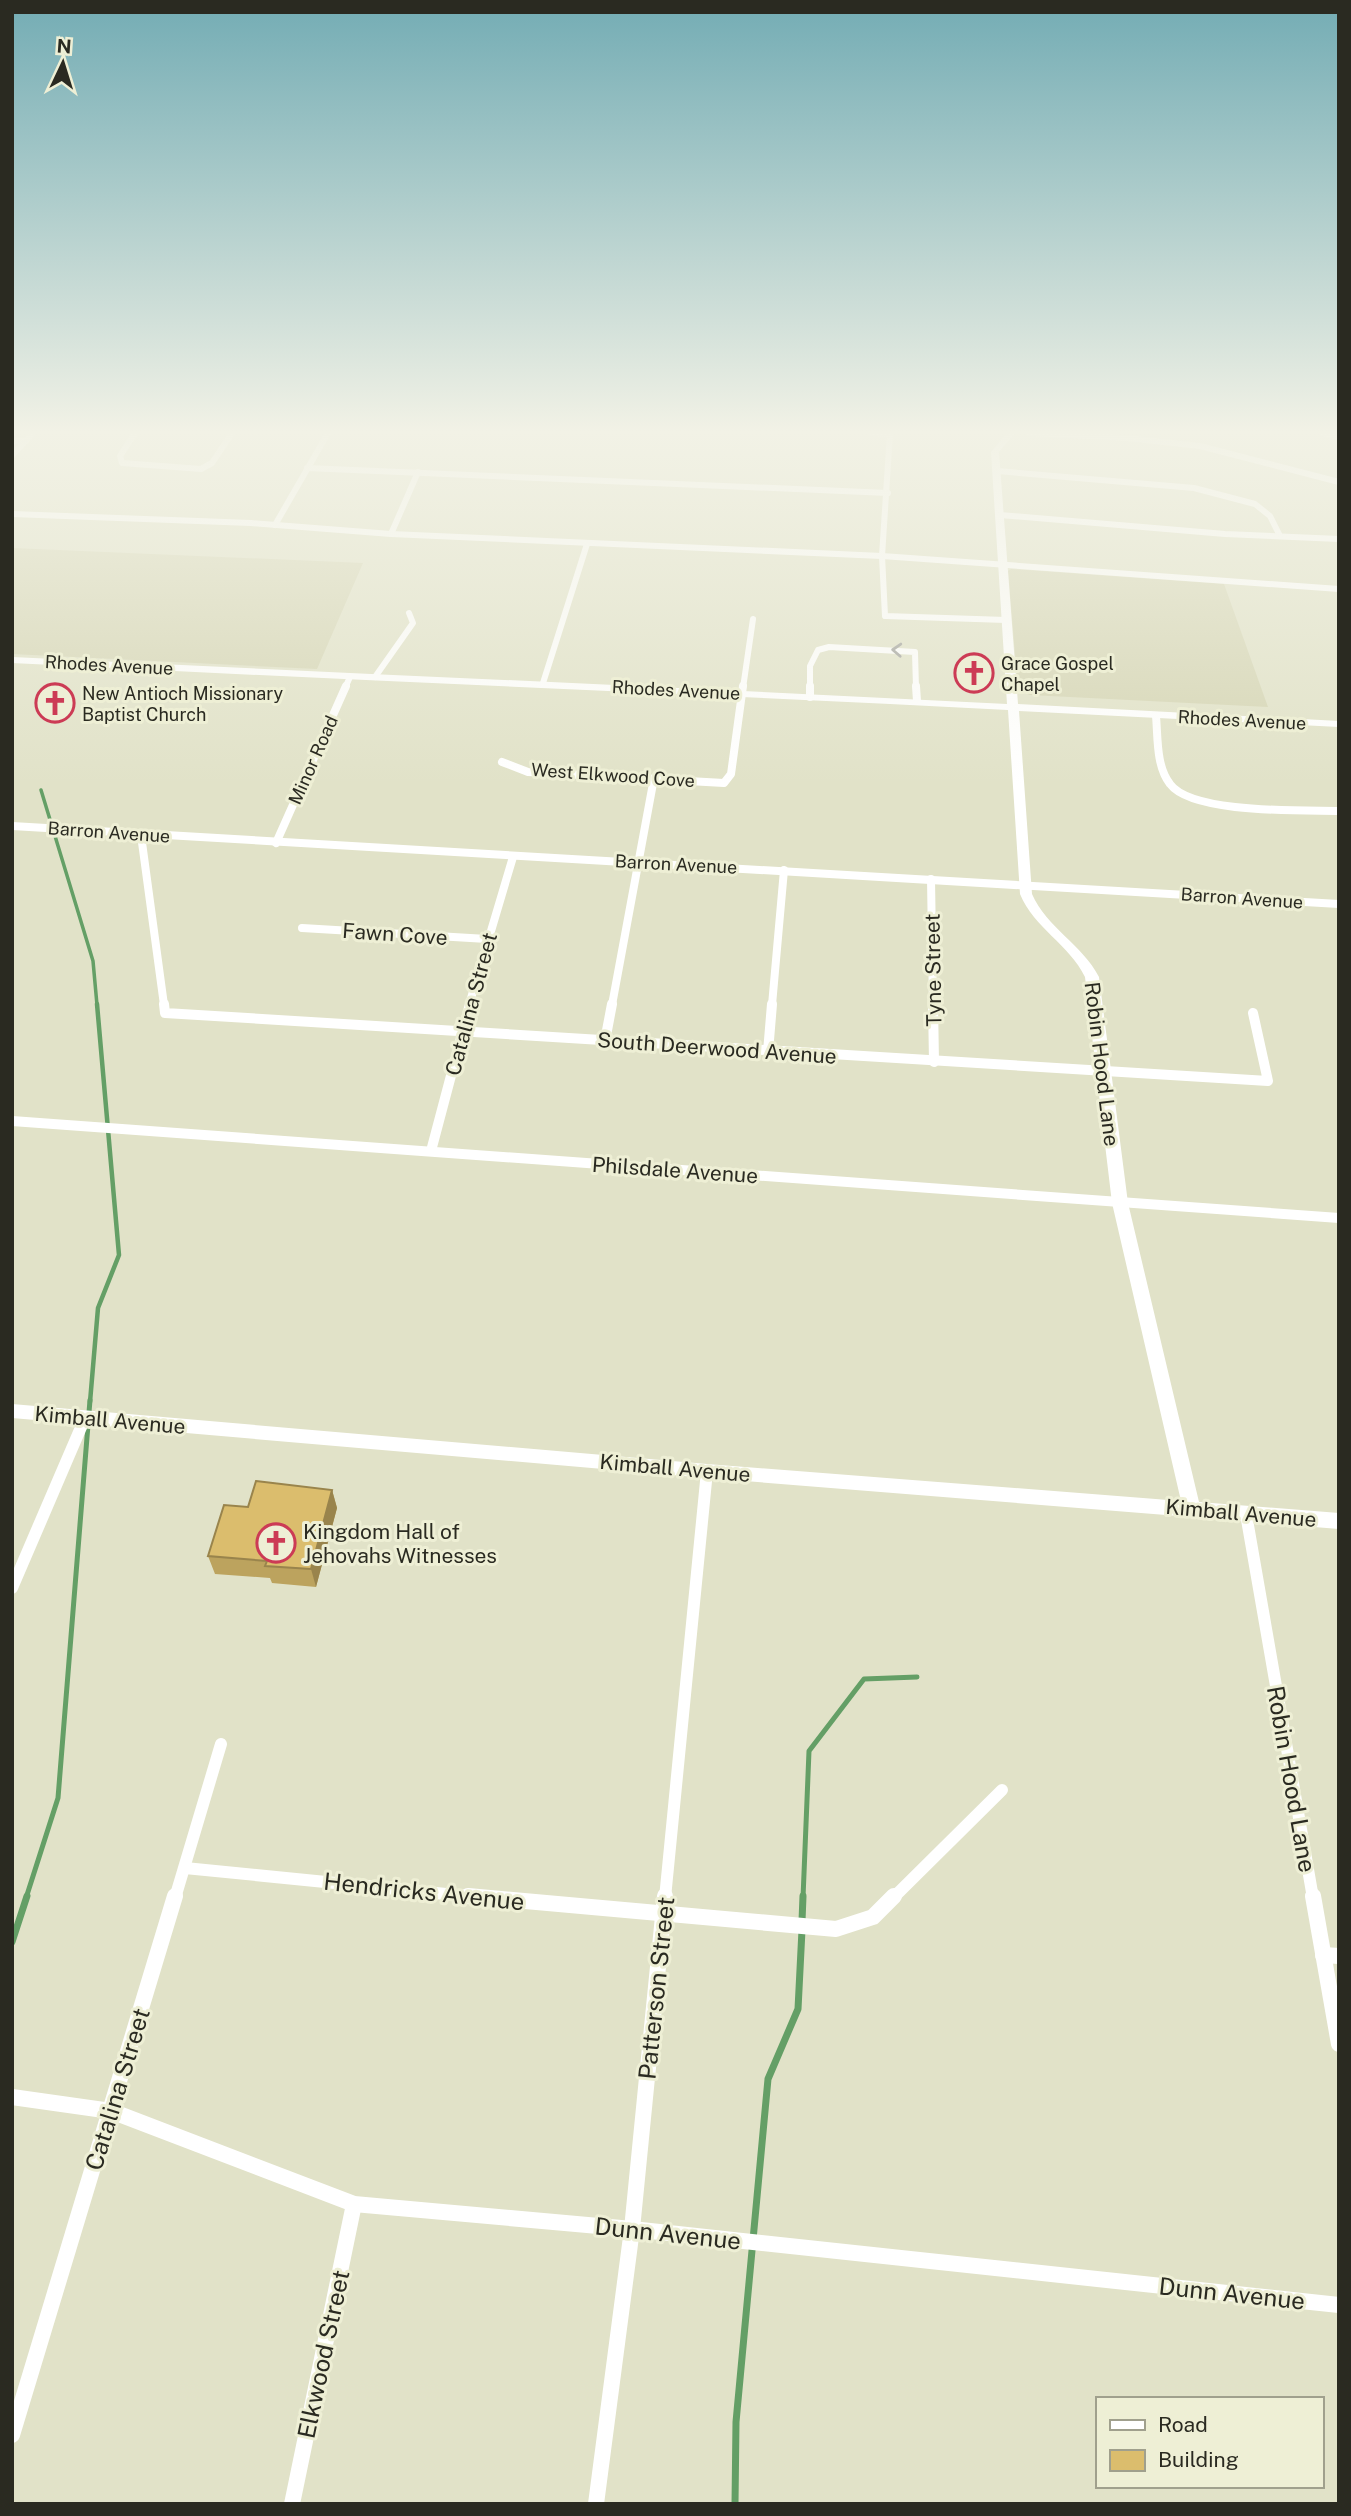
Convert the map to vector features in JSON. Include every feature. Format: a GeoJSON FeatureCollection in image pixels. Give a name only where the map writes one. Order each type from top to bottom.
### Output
{"type":"FeatureCollection","features":[{"type":"Feature","properties":{"kind":"main road","name":"Robin Hood Lane"},"geometry":{"type":"LineString","coordinates":[[1001,550],[1025,884],[1029,904],[1036,915],[1085,959],[1092,977],[1120,1203],[1192,1509]]}},
{"type":"Feature","properties":{"kind":"main road","name":"Rhodes Avenue"},"geometry":{"type":"LineString","coordinates":[[12,660],[917,701],[1339,724]]}},
{"type":"Feature","properties":{"kind":"main road","name":"Kimball Avenue"},"geometry":{"type":"LineString","coordinates":[[12,1411],[707,1471],[1339,1521]]}},
{"type":"Feature","properties":{"kind":"street"},"geometry":{"type":"LineString","coordinates":[[543,683],[585,550]]}},
{"type":"Feature","properties":{"kind":"street"},"geometry":{"type":"LineString","coordinates":[[745,550],[882,556],[1339,589]]}},
{"type":"Feature","properties":{"kind":"street"},"geometry":{"type":"LineString","coordinates":[[883,550],[885,615],[1006,620]]}},
{"type":"Feature","properties":{"kind":"street"},"geometry":{"type":"LineString","coordinates":[[375,677],[413,623],[409,613]]}},
{"type":"Feature","properties":{"kind":"street"},"geometry":{"type":"LineString","coordinates":[[742,694],[753,619]]}},
{"type":"Feature","properties":{"kind":"street"},"geometry":{"type":"LineString","coordinates":[[810,697],[810,666],[818,650],[824,647],[915,652],[917,701]]}},
{"type":"Feature","properties":{"kind":"street","name":"Minor Road"},"geometry":{"type":"LineString","coordinates":[[276,843],[351,677]]}},
{"type":"Feature","properties":{"kind":"street","name":"West Elkwood Cove"},"geometry":{"type":"LineString","coordinates":[[502,762],[528,772],[724,783],[731,774],[742,694]]}},
{"type":"Feature","properties":{"kind":"street"},"geometry":{"type":"LineString","coordinates":[[1156,716],[1164,771],[1173,788],[1194,800],[1221,805],[1339,811]]}},
{"type":"Feature","properties":{"kind":"street"},"geometry":{"type":"LineString","coordinates":[[605,1041],[654,778]]}},
{"type":"Feature","properties":{"kind":"street","name":"Barron Avenue"},"geometry":{"type":"LineString","coordinates":[[12,826],[1339,904]]}},
{"type":"Feature","properties":{"kind":"street","name":"South Deerwood Avenue"},"geometry":{"type":"LineString","coordinates":[[141,835],[165,1013],[1268,1081],[1253,1013]]}},
{"type":"Feature","properties":{"kind":"street","name":"Catalina Street"},"geometry":{"type":"LineString","coordinates":[[431,1151],[487,939],[513,857]]}},
{"type":"Feature","properties":{"kind":"street"},"geometry":{"type":"LineString","coordinates":[[768,1052],[784,870]]}},
{"type":"Feature","properties":{"kind":"street","name":"Tyne Street"},"geometry":{"type":"LineString","coordinates":[[931,878],[934,1062]]}},
{"type":"Feature","properties":{"kind":"street","name":"Fawn Cove"},"geometry":{"type":"LineString","coordinates":[[302,928],[487,939]]}},
{"type":"Feature","properties":{"kind":"street","name":"Philsdale Avenue"},"geometry":{"type":"LineString","coordinates":[[12,1121],[1339,1217]]}},
{"type":"Feature","properties":{"kind":"street"},"geometry":{"type":"LineString","coordinates":[[12,1588],[85,1418]]}},
{"type":"Feature","properties":{"kind":"street","name":"Patterson Street"},"geometry":{"type":"LineString","coordinates":[[596,2504],[632,2229],[707,1471]]}},
{"type":"Feature","properties":{"kind":"street","name":"Robin Hood Lane"},"geometry":{"type":"LineString","coordinates":[[1246,1514],[1331,1955],[1339,2044]]}},
{"type":"Feature","properties":{"kind":"street","name":"Catalina Street"},"geometry":{"type":"LineString","coordinates":[[12,2435],[221,1744]]}},
{"type":"Feature","properties":{"kind":"street","name":"Hendricks Avenue"},"geometry":{"type":"LineString","coordinates":[[185,1868],[663,1915],[836,1929],[873,1917],[1002,1790]]}},
{"type":"Feature","properties":{"kind":"street","name":"Dunn Avenue"},"geometry":{"type":"LineString","coordinates":[[12,2097],[111,2111],[354,2204],[632,2229],[1339,2305]]}},
{"type":"Feature","properties":{"kind":"street","name":"Elkwood Street"},"geometry":{"type":"LineString","coordinates":[[292,2504],[354,2204]]}},
{"type":"Feature","properties":{"kind":"shaded area"},"geometry":{"type":"Polygon","coordinates":[[[12,550],[363,563],[317,669],[12,654],[12,550]]]}},
{"type":"Feature","properties":{"kind":"shaded area"},"geometry":{"type":"Polygon","coordinates":[[[1011,569],[1224,584],[1268,707],[1030,695],[1018,690],[1008,571],[1011,569]]]}},
{"type":"Feature","properties":{"kind":"building","name":"Kingdom Hall of Jehovahs Witnesses"},"geometry":{"type":"Polygon","coordinates":[[[256,1481],[332,1490],[311,1569],[265,1566],[267,1561],[208,1556],[224,1505],[248,1507],[256,1481]]]}},
{"type":"Feature","properties":{"kind":"waterway"},"geometry":{"type":"LineString","coordinates":[[41,790],[93,961],[97,1005]]}},
{"type":"Feature","properties":{"kind":"waterway"},"geometry":{"type":"LineString","coordinates":[[90,1402],[98,1308],[119,1255],[97,1004]]}},
{"type":"Feature","properties":{"kind":"waterway"},"geometry":{"type":"LineString","coordinates":[[26,1898],[58,1798],[90,1400]]}},
{"type":"Feature","properties":{"kind":"waterway"},"geometry":{"type":"LineString","coordinates":[[803,1898],[809,1751],[864,1679],[917,1677]]}},
{"type":"Feature","properties":{"kind":"waterway"},"geometry":{"type":"LineString","coordinates":[[12,1942],[27,1896]]}},
{"type":"Feature","properties":{"kind":"waterway"},"geometry":{"type":"LineString","coordinates":[[802,1921],[803,1896]]}},
{"type":"Feature","properties":{"kind":"waterway"},"geometry":{"type":"LineString","coordinates":[[735,2504],[736,2422],[768,2079],[798,2009],[802,1930]]}},
{"type":"Feature","properties":{"kind":"place","name":"Grace Gospel Chapel"},"geometry":{"type":"Point","coordinates":[974,673]}},
{"type":"Feature","properties":{"kind":"place","name":"New Antioch Missionary Baptist Church"},"geometry":{"type":"Point","coordinates":[55,703]}},
{"type":"Feature","properties":{"kind":"place","name":"Kingdom Hall of Jehovahs Witnesses"},"geometry":{"type":"Point","coordinates":[276,1543]}}]}
